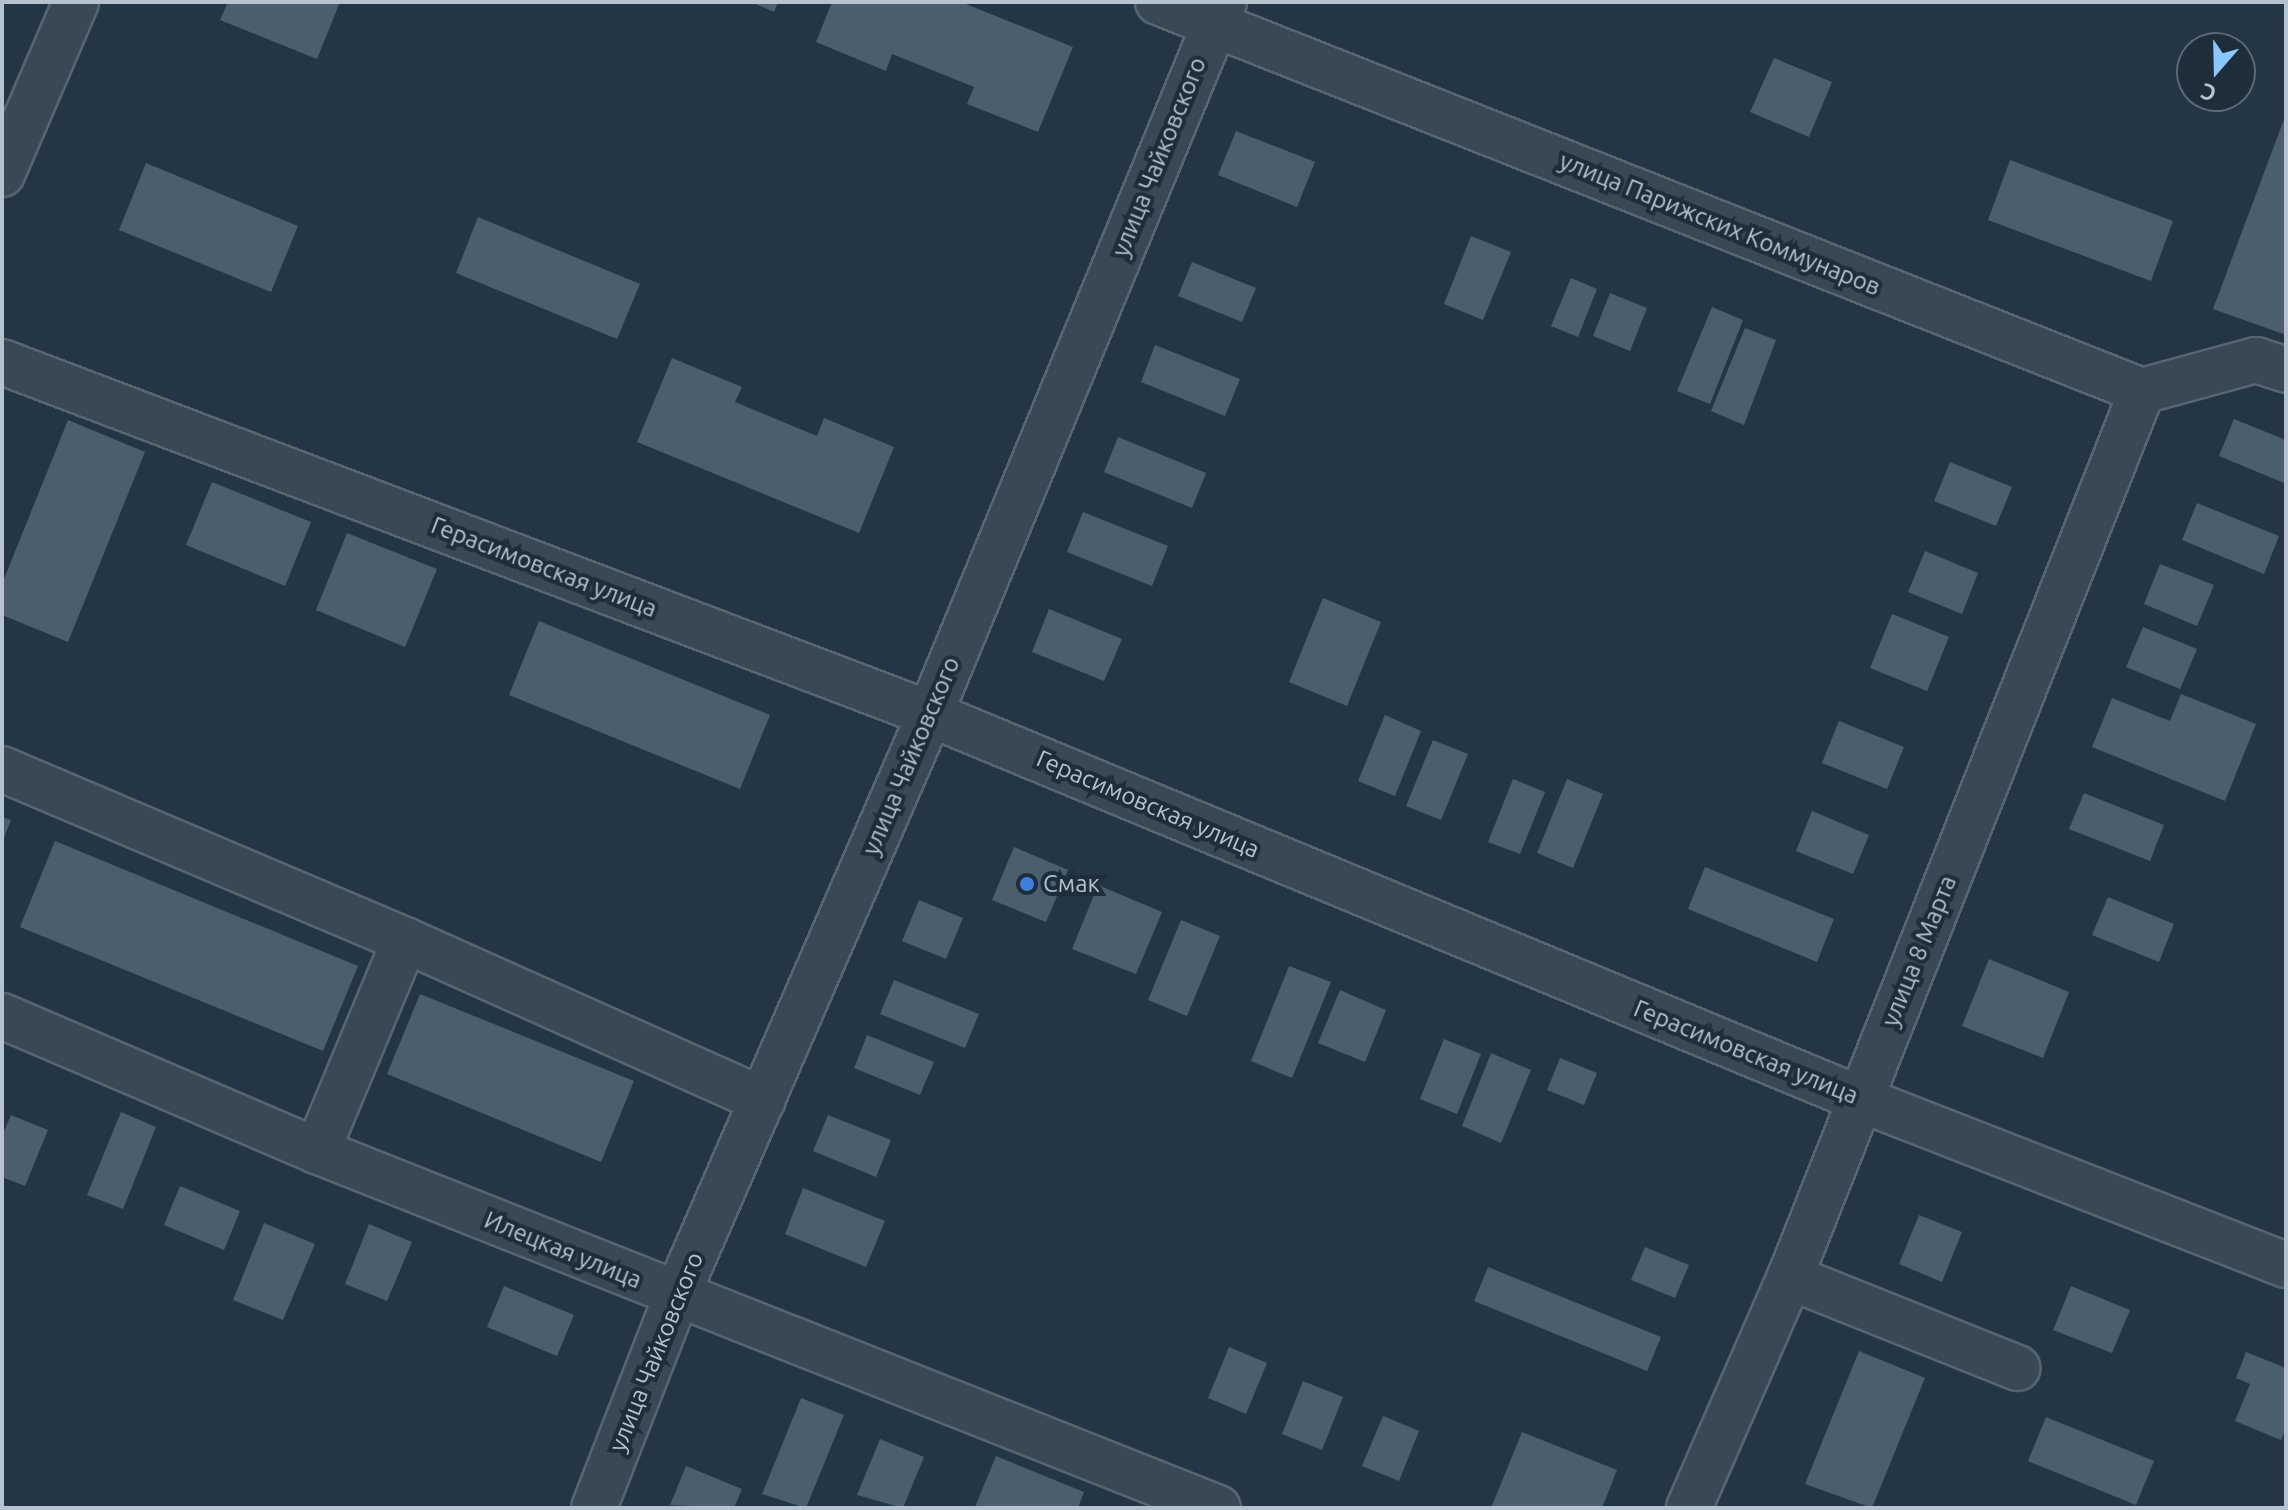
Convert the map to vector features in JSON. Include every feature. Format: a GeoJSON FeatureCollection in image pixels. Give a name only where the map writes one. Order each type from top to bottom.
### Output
{"type":"FeatureCollection","features":[{"type":"Feature","properties":{"kind":"street"},"geometry":{"type":"LineString","coordinates":[[2,174],[76,2]]}},
{"type":"Feature","properties":{"kind":"street","name":"улица Парижских Коммунаров"},"geometry":{"type":"LineString","coordinates":[[1158,2],[1219,13],[2142,391]]}},
{"type":"Feature","properties":{"kind":"street","name":"улица Чайковского"},"geometry":{"type":"LineString","coordinates":[[594,1508],[677,1295],[930,714],[1219,13]]}},
{"type":"Feature","properties":{"kind":"street"},"geometry":{"type":"LineString","coordinates":[[2142,391],[2256,360],[2286,370]]}},
{"type":"Feature","properties":{"kind":"street","name":"Герасимовская улица"},"geometry":{"type":"LineString","coordinates":[[2,362],[930,714],[1860,1099],[2286,1265]]}},
{"type":"Feature","properties":{"kind":"street","name":"улица 8 Марта"},"geometry":{"type":"LineString","coordinates":[[1689,1508],[1790,1277],[2142,391]]}},
{"type":"Feature","properties":{"kind":"street"},"geometry":{"type":"LineString","coordinates":[[2,769],[405,940],[763,1100]]}},
{"type":"Feature","properties":{"kind":"street"},"geometry":{"type":"LineString","coordinates":[[317,1151],[405,940]]}},
{"type":"Feature","properties":{"kind":"street","name":"Илецкая улица"},"geometry":{"type":"LineString","coordinates":[[2,1016],[317,1151],[1218,1508]]}},
{"type":"Feature","properties":{"kind":"street"},"geometry":{"type":"LineString","coordinates":[[1790,1277],[2017,1368]]}},
{"type":"Feature","properties":{"kind":"building"},"geometry":{"type":"Polygon","coordinates":[[[228,2],[340,2],[317,59],[220,20],[228,2]]]}},
{"type":"Feature","properties":{"kind":"building"},"geometry":{"type":"Polygon","coordinates":[[[751,2],[778,2],[774,12],[751,2]]]}},
{"type":"Feature","properties":{"kind":"building"},"geometry":{"type":"Polygon","coordinates":[[[832,2],[961,2],[1073,47],[1038,132],[967,104],[974,87],[892,54],[886,71],[816,42],[832,2]]]}},
{"type":"Feature","properties":{"kind":"building"},"geometry":{"type":"Polygon","coordinates":[[[1774,58],[1832,82],[1809,137],[1750,112],[1774,58]]]}},
{"type":"Feature","properties":{"kind":"building"},"geometry":{"type":"Polygon","coordinates":[[[2286,114],[2286,335],[2213,309],[2286,114]]]}},
{"type":"Feature","properties":{"kind":"building"},"geometry":{"type":"Polygon","coordinates":[[[1236,131],[1315,162],[1297,207],[1218,175],[1236,131]]]}},
{"type":"Feature","properties":{"kind":"building"},"geometry":{"type":"Polygon","coordinates":[[[2010,160],[2173,221],[2151,281],[1988,220],[2010,160]]]}},
{"type":"Feature","properties":{"kind":"building"},"geometry":{"type":"Polygon","coordinates":[[[146,163],[298,226],[271,292],[119,230],[146,163]]]}},
{"type":"Feature","properties":{"kind":"building"},"geometry":{"type":"Polygon","coordinates":[[[478,217],[640,284],[617,339],[456,273],[478,217]]]}},
{"type":"Feature","properties":{"kind":"building"},"geometry":{"type":"Polygon","coordinates":[[[1471,236],[1511,252],[1483,320],[1444,304],[1471,236]]]}},
{"type":"Feature","properties":{"kind":"building"},"geometry":{"type":"Polygon","coordinates":[[[1192,262],[1256,288],[1242,322],[1178,296],[1192,262]]]}},
{"type":"Feature","properties":{"kind":"building"},"geometry":{"type":"Polygon","coordinates":[[[1571,278],[1597,289],[1578,337],[1551,326],[1571,278]]]}},
{"type":"Feature","properties":{"kind":"building"},"geometry":{"type":"Polygon","coordinates":[[[1610,293],[1647,308],[1630,351],[1593,336],[1610,293]]]}},
{"type":"Feature","properties":{"kind":"building"},"geometry":{"type":"Polygon","coordinates":[[[1712,307],[1743,320],[1710,404],[1677,391],[1712,307]]]}},
{"type":"Feature","properties":{"kind":"building"},"geometry":{"type":"Polygon","coordinates":[[[1745,328],[1776,340],[1744,425],[1711,411],[1745,328]]]}},
{"type":"Feature","properties":{"kind":"building"},"geometry":{"type":"Polygon","coordinates":[[[1155,345],[1240,379],[1225,416],[1141,382],[1155,345]]]}},
{"type":"Feature","properties":{"kind":"building"},"geometry":{"type":"Polygon","coordinates":[[[672,358],[742,387],[735,402],[817,436],[824,418],[894,447],[859,533],[637,442],[672,358]]]}},
{"type":"Feature","properties":{"kind":"building"},"geometry":{"type":"Polygon","coordinates":[[[2234,419],[2286,440],[2284,483],[2219,456],[2234,419]]]}},
{"type":"Feature","properties":{"kind":"building"},"geometry":{"type":"Polygon","coordinates":[[[68,420],[145,452],[68,642],[2,615],[2,584],[68,420]]]}},
{"type":"Feature","properties":{"kind":"building"},"geometry":{"type":"Polygon","coordinates":[[[1118,437],[1206,473],[1192,508],[1104,472],[1118,437]]]}},
{"type":"Feature","properties":{"kind":"building"},"geometry":{"type":"Polygon","coordinates":[[[1950,462],[2012,487],[1996,526],[1934,501],[1950,462]]]}},
{"type":"Feature","properties":{"kind":"building"},"geometry":{"type":"Polygon","coordinates":[[[212,482],[311,522],[285,586],[186,545],[212,482]]]}},
{"type":"Feature","properties":{"kind":"building"},"geometry":{"type":"Polygon","coordinates":[[[2197,503],[2279,536],[2264,574],[2182,540],[2197,503]]]}},
{"type":"Feature","properties":{"kind":"building"},"geometry":{"type":"Polygon","coordinates":[[[1083,512],[1168,546],[1152,586],[1067,552],[1083,512]]]}},
{"type":"Feature","properties":{"kind":"building"},"geometry":{"type":"Polygon","coordinates":[[[347,533],[437,569],[405,647],[316,610],[347,533]]]}},
{"type":"Feature","properties":{"kind":"building"},"geometry":{"type":"Polygon","coordinates":[[[1925,551],[1978,573],[1962,614],[1908,592],[1925,551]]]}},
{"type":"Feature","properties":{"kind":"building"},"geometry":{"type":"Polygon","coordinates":[[[2160,564],[2214,585],[2197,626],[2144,604],[2160,564]]]}},
{"type":"Feature","properties":{"kind":"building"},"geometry":{"type":"Polygon","coordinates":[[[1323,598],[1381,622],[1347,706],[1289,682],[1323,598]]]}},
{"type":"Feature","properties":{"kind":"building"},"geometry":{"type":"Polygon","coordinates":[[[1049,609],[1122,639],[1104,681],[1032,652],[1049,609]]]}},
{"type":"Feature","properties":{"kind":"building"},"geometry":{"type":"Polygon","coordinates":[[[1892,614],[1949,637],[1927,691],[1870,668],[1892,614]]]}},
{"type":"Feature","properties":{"kind":"building"},"geometry":{"type":"Polygon","coordinates":[[[539,621],[770,715],[740,789],[509,695],[539,621]]]}},
{"type":"Feature","properties":{"kind":"building"},"geometry":{"type":"Polygon","coordinates":[[[2143,627],[2197,649],[2180,689],[2126,667],[2143,627]]]}},
{"type":"Feature","properties":{"kind":"building"},"geometry":{"type":"Polygon","coordinates":[[[2181,694],[2256,724],[2225,801],[2092,747],[2112,698],[2170,721],[2181,694]]]}},
{"type":"Feature","properties":{"kind":"building"},"geometry":{"type":"Polygon","coordinates":[[[1385,715],[1421,731],[1395,796],[1358,781],[1385,715]]]}},
{"type":"Feature","properties":{"kind":"building"},"geometry":{"type":"Polygon","coordinates":[[[1839,721],[1904,747],[1887,789],[1822,763],[1839,721]]]}},
{"type":"Feature","properties":{"kind":"building"},"geometry":{"type":"Polygon","coordinates":[[[1433,740],[1468,754],[1441,820],[1406,806],[1433,740]]]}},
{"type":"Feature","properties":{"kind":"building"},"geometry":{"type":"Polygon","coordinates":[[[1513,779],[1545,792],[1520,854],[1488,842],[1513,779]]]}},
{"type":"Feature","properties":{"kind":"building"},"geometry":{"type":"Polygon","coordinates":[[[1567,779],[1603,794],[1573,868],[1537,853],[1567,779]]]}},
{"type":"Feature","properties":{"kind":"building"},"geometry":{"type":"Polygon","coordinates":[[[2084,793],[2164,825],[2150,861],[2069,829],[2084,793]]]}},
{"type":"Feature","properties":{"kind":"building"},"geometry":{"type":"Polygon","coordinates":[[[1812,811],[1869,835],[1853,874],[1796,851],[1812,811]]]}},
{"type":"Feature","properties":{"kind":"building"},"geometry":{"type":"Polygon","coordinates":[[[2,817],[11,820],[2,843],[2,817]]]}},
{"type":"Feature","properties":{"kind":"building"},"geometry":{"type":"Polygon","coordinates":[[[55,841],[358,966],[323,1051],[20,927],[55,841]]]}},
{"type":"Feature","properties":{"kind":"building"},"geometry":{"type":"Polygon","coordinates":[[[1014,847],[1068,870],[1046,922],[992,900],[1014,847]]]}},
{"type":"Feature","properties":{"kind":"building"},"geometry":{"type":"Polygon","coordinates":[[[1705,867],[1834,919],[1817,962],[1688,909],[1705,867]]]}},
{"type":"Feature","properties":{"kind":"building"},"geometry":{"type":"Polygon","coordinates":[[[1098,885],[1162,912],[1136,974],[1072,949],[1098,885]]]}},
{"type":"Feature","properties":{"kind":"building"},"geometry":{"type":"Polygon","coordinates":[[[2108,897],[2174,924],[2159,962],[2092,935],[2108,897]]]}},
{"type":"Feature","properties":{"kind":"building"},"geometry":{"type":"Polygon","coordinates":[[[919,900],[963,918],[946,959],[902,941],[919,900]]]}},
{"type":"Feature","properties":{"kind":"building"},"geometry":{"type":"Polygon","coordinates":[[[1181,920],[1220,936],[1187,1016],[1148,1000],[1181,920]]]}},
{"type":"Feature","properties":{"kind":"building"},"geometry":{"type":"Polygon","coordinates":[[[1989,959],[2069,992],[2043,1058],[1962,1026],[1989,959]]]}},
{"type":"Feature","properties":{"kind":"building"},"geometry":{"type":"Polygon","coordinates":[[[1289,966],[1331,982],[1292,1078],[1251,1061],[1289,966]]]}},
{"type":"Feature","properties":{"kind":"building"},"geometry":{"type":"Polygon","coordinates":[[[894,980],[979,1014],[965,1048],[880,1014],[894,980]]]}},
{"type":"Feature","properties":{"kind":"building"},"geometry":{"type":"Polygon","coordinates":[[[1340,990],[1386,1010],[1365,1062],[1318,1043],[1340,990]]]}},
{"type":"Feature","properties":{"kind":"building"},"geometry":{"type":"Polygon","coordinates":[[[420,994],[634,1081],[601,1162],[387,1074],[420,994]]]}},
{"type":"Feature","properties":{"kind":"building"},"geometry":{"type":"Polygon","coordinates":[[[867,1035],[934,1062],[920,1095],[854,1068],[867,1035]]]}},
{"type":"Feature","properties":{"kind":"building"},"geometry":{"type":"Polygon","coordinates":[[[1444,1039],[1481,1054],[1457,1114],[1420,1099],[1444,1039]]]}},
{"type":"Feature","properties":{"kind":"building"},"geometry":{"type":"Polygon","coordinates":[[[1491,1053],[1531,1070],[1501,1143],[1462,1126],[1491,1053]]]}},
{"type":"Feature","properties":{"kind":"building"},"geometry":{"type":"Polygon","coordinates":[[[1560,1058],[1597,1073],[1584,1105],[1547,1090],[1560,1058]]]}},
{"type":"Feature","properties":{"kind":"building"},"geometry":{"type":"Polygon","coordinates":[[[121,1112],[156,1127],[123,1209],[87,1195],[121,1112]]]}},
{"type":"Feature","properties":{"kind":"building"},"geometry":{"type":"Polygon","coordinates":[[[11,1115],[48,1130],[25,1186],[2,1177],[2,1136],[11,1115]]]}},
{"type":"Feature","properties":{"kind":"building"},"geometry":{"type":"Polygon","coordinates":[[[828,1115],[891,1140],[876,1177],[813,1151],[828,1115]]]}},
{"type":"Feature","properties":{"kind":"building"},"geometry":{"type":"Polygon","coordinates":[[[180,1186],[240,1211],[224,1250],[164,1225],[180,1186]]]}},
{"type":"Feature","properties":{"kind":"building"},"geometry":{"type":"Polygon","coordinates":[[[803,1188],[885,1221],[866,1267],[785,1234],[803,1188]]]}},
{"type":"Feature","properties":{"kind":"building"},"geometry":{"type":"Polygon","coordinates":[[[1919,1215],[1962,1232],[1942,1282],[1899,1264],[1919,1215]]]}},
{"type":"Feature","properties":{"kind":"building"},"geometry":{"type":"Polygon","coordinates":[[[264,1223],[315,1244],[283,1320],[233,1300],[264,1223]]]}},
{"type":"Feature","properties":{"kind":"building"},"geometry":{"type":"Polygon","coordinates":[[[369,1224],[412,1242],[387,1301],[345,1284],[369,1224]]]}},
{"type":"Feature","properties":{"kind":"building"},"geometry":{"type":"Polygon","coordinates":[[[1645,1247],[1689,1265],[1675,1298],[1631,1280],[1645,1247]]]}},
{"type":"Feature","properties":{"kind":"building"},"geometry":{"type":"Polygon","coordinates":[[[1488,1267],[1661,1337],[1647,1371],[1474,1301],[1488,1267]]]}},
{"type":"Feature","properties":{"kind":"building"},"geometry":{"type":"Polygon","coordinates":[[[504,1286],[574,1315],[557,1356],[487,1327],[504,1286]]]}},
{"type":"Feature","properties":{"kind":"building"},"geometry":{"type":"Polygon","coordinates":[[[2071,1286],[2130,1310],[2112,1353],[2053,1330],[2071,1286]]]}},
{"type":"Feature","properties":{"kind":"building"},"geometry":{"type":"Polygon","coordinates":[[[1229,1347],[1267,1363],[1246,1414],[1208,1398],[1229,1347]]]}},
{"type":"Feature","properties":{"kind":"building"},"geometry":{"type":"Polygon","coordinates":[[[1859,1351],[1925,1378],[1872,1508],[1805,1484],[1859,1351]]]}},
{"type":"Feature","properties":{"kind":"building"},"geometry":{"type":"Polygon","coordinates":[[[2246,1352],[2286,1368],[2286,1428],[2281,1440],[2235,1421],[2250,1384],[2236,1378],[2246,1352]]]}},
{"type":"Feature","properties":{"kind":"building"},"geometry":{"type":"Polygon","coordinates":[[[1303,1381],[1343,1397],[1322,1450],[1282,1434],[1303,1381]]]}},
{"type":"Feature","properties":{"kind":"building"},"geometry":{"type":"Polygon","coordinates":[[[801,1398],[844,1415],[806,1508],[762,1494],[801,1398]]]}},
{"type":"Feature","properties":{"kind":"building"},"geometry":{"type":"Polygon","coordinates":[[[1383,1416],[1419,1431],[1399,1481],[1362,1466],[1383,1416]]]}},
{"type":"Feature","properties":{"kind":"building"},"geometry":{"type":"Polygon","coordinates":[[[2046,1417],[2154,1461],[2136,1505],[2028,1461],[2046,1417]]]}},
{"type":"Feature","properties":{"kind":"building"},"geometry":{"type":"Polygon","coordinates":[[[1522,1432],[1617,1470],[1602,1508],[1491,1508],[1522,1432]]]}},
{"type":"Feature","properties":{"kind":"building"},"geometry":{"type":"Polygon","coordinates":[[[880,1439],[924,1457],[903,1508],[857,1495],[880,1439]]]}},
{"type":"Feature","properties":{"kind":"building"},"geometry":{"type":"Polygon","coordinates":[[[996,1456],[1084,1492],[1078,1508],[975,1507],[996,1456]]]}},
{"type":"Feature","properties":{"kind":"building"},"geometry":{"type":"Polygon","coordinates":[[[686,1466],[742,1489],[734,1508],[670,1505],[686,1466]]]}},
{"type":"Feature","properties":{"kind":"place","name":"Смак"},"geometry":{"type":"Point","coordinates":[1027,884]}}]}
